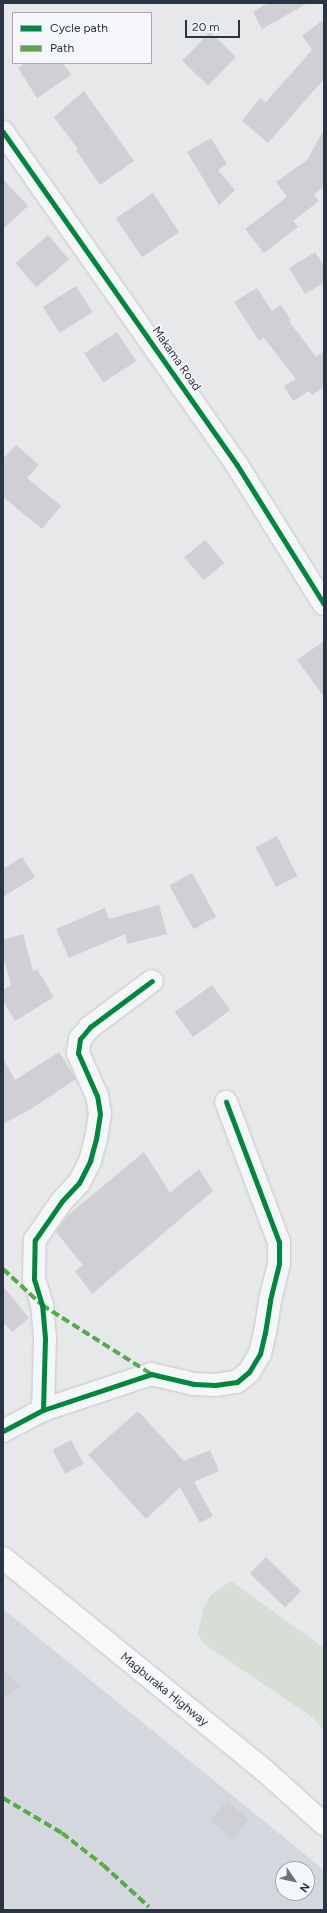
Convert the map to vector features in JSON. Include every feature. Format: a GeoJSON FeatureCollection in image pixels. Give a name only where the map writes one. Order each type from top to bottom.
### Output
{"type":"FeatureCollection","features":[{"type":"Feature","properties":{"kind":"main road","name":"Magburaka Highway"},"geometry":{"type":"LineString","coordinates":[[3,1558],[264,1770],[324,1824]]}},
{"type":"Feature","properties":{"kind":"street","name":"Makama Road"},"geometry":{"type":"LineString","coordinates":[[3,132],[237,465],[324,604]]}},
{"type":"Feature","properties":{"kind":"street"},"geometry":{"type":"LineString","coordinates":[[43,1410],[45,1338],[42,1305],[34,1278],[35,1240],[62,1200],[79,1183],[90,1161],[96,1139],[100,1114],[97,1096],[78,1053],[80,1039],[90,1026],[152,981]]}},
{"type":"Feature","properties":{"kind":"street"},"geometry":{"type":"LineString","coordinates":[[3,1431],[43,1410],[151,1374],[194,1384],[215,1386],[237,1382],[249,1372],[260,1354],[265,1333],[270,1300],[279,1263],[279,1242],[226,1102]]}},
{"type":"Feature","properties":{"kind":"shaded area"},"geometry":{"type":"Polygon","coordinates":[[[231,1581],[324,1648],[324,1730],[312,1717],[204,1644],[198,1634],[203,1608],[211,1595],[231,1581]]]}},
{"type":"Feature","properties":{"kind":"shaded area"},"geometry":{"type":"Polygon","coordinates":[[[3,1609],[313,1861],[275,1861],[275,1901],[315,1901],[315,1863],[324,1870],[324,1910],[3,1910],[3,1609]]]}},
{"type":"Feature","properties":{"kind":"building"},"geometry":{"type":"Polygon","coordinates":[[[268,3],[308,3],[262,29],[253,12],[268,3]]]}},
{"type":"Feature","properties":{"kind":"building"},"geometry":{"type":"Polygon","coordinates":[[[324,19],[324,79],[268,143],[242,121],[260,98],[266,102],[312,50],[302,36],[324,19]]]}},
{"type":"Feature","properties":{"kind":"building"},"geometry":{"type":"Polygon","coordinates":[[[210,32],[236,57],[208,86],[182,61],[210,32]]]}},
{"type":"Feature","properties":{"kind":"building"},"geometry":{"type":"Polygon","coordinates":[[[24,64],[64,64],[71,75],[37,98],[18,68],[24,64]]]}},
{"type":"Feature","properties":{"kind":"building"},"geometry":{"type":"Polygon","coordinates":[[[84,91],[134,161],[100,185],[76,150],[78,149],[54,117],[84,91]]]}},
{"type":"Feature","properties":{"kind":"building"},"geometry":{"type":"Polygon","coordinates":[[[324,129],[324,187],[314,194],[319,201],[293,221],[298,227],[264,253],[245,229],[287,197],[276,182],[307,160],[324,129]]]}},
{"type":"Feature","properties":{"kind":"building"},"geometry":{"type":"Polygon","coordinates":[[[211,138],[227,164],[218,170],[235,190],[219,205],[187,152],[211,138]]]}},
{"type":"Feature","properties":{"kind":"building"},"geometry":{"type":"Polygon","coordinates":[[[3,179],[28,206],[3,229],[3,179]]]}},
{"type":"Feature","properties":{"kind":"building"},"geometry":{"type":"Polygon","coordinates":[[[153,193],[179,232],[142,257],[116,218],[153,193]]]}},
{"type":"Feature","properties":{"kind":"building"},"geometry":{"type":"Polygon","coordinates":[[[48,235],[69,259],[37,287],[16,263],[48,235]]]}},
{"type":"Feature","properties":{"kind":"building"},"geometry":{"type":"Polygon","coordinates":[[[315,252],[324,266],[324,283],[305,294],[289,268],[315,252]]]}},
{"type":"Feature","properties":{"kind":"building"},"geometry":{"type":"Polygon","coordinates":[[[76,286],[92,312],[59,333],[43,307],[76,286]]]}},
{"type":"Feature","properties":{"kind":"building"},"geometry":{"type":"Polygon","coordinates":[[[257,288],[272,311],[281,305],[291,320],[289,321],[316,357],[324,351],[324,387],[312,395],[309,391],[293,401],[284,386],[296,379],[264,338],[259,341],[234,302],[257,288]]]}},
{"type":"Feature","properties":{"kind":"building"},"geometry":{"type":"Polygon","coordinates":[[[117,332],[136,361],[103,383],[84,353],[117,332]]]}},
{"type":"Feature","properties":{"kind":"building"},"geometry":{"type":"Polygon","coordinates":[[[16,445],[39,465],[27,478],[61,506],[42,529],[3,497],[3,459],[16,445]]]}},
{"type":"Feature","properties":{"kind":"building"},"geometry":{"type":"Polygon","coordinates":[[[205,540],[224,563],[204,580],[184,557],[205,540]]]}},
{"type":"Feature","properties":{"kind":"building"},"geometry":{"type":"Polygon","coordinates":[[[324,641],[324,697],[297,660],[324,641]]]}},
{"type":"Feature","properties":{"kind":"building"},"geometry":{"type":"Polygon","coordinates":[[[277,836],[297,876],[276,887],[256,847],[277,836]]]}},
{"type":"Feature","properties":{"kind":"building"},"geometry":{"type":"Polygon","coordinates":[[[22,857],[35,877],[3,897],[3,869],[22,857]]]}},
{"type":"Feature","properties":{"kind":"building"},"geometry":{"type":"Polygon","coordinates":[[[192,873],[216,917],[194,929],[169,886],[192,873]]]}},
{"type":"Feature","properties":{"kind":"building"},"geometry":{"type":"Polygon","coordinates":[[[159,905],[167,934],[127,944],[125,934],[69,958],[56,929],[105,908],[109,919],[159,905]]]}},
{"type":"Feature","properties":{"kind":"building"},"geometry":{"type":"Polygon","coordinates":[[[23,934],[33,971],[37,969],[54,997],[15,1021],[3,1001],[3,990],[11,985],[3,956],[3,940],[23,934]]]}},
{"type":"Feature","properties":{"kind":"building"},"geometry":{"type":"Polygon","coordinates":[[[212,985],[230,1010],[193,1037],[175,1012],[212,985]]]}},
{"type":"Feature","properties":{"kind":"building"},"geometry":{"type":"Polygon","coordinates":[[[59,1052],[76,1079],[31,1109],[3,1124],[3,1058],[15,1080],[59,1052]]]}},
{"type":"Feature","properties":{"kind":"building"},"geometry":{"type":"Polygon","coordinates":[[[144,1152],[170,1193],[199,1169],[213,1191],[92,1294],[75,1271],[83,1265],[56,1232],[67,1216],[144,1152]]]}},
{"type":"Feature","properties":{"kind":"building"},"geometry":{"type":"Polygon","coordinates":[[[3,1286],[29,1318],[12,1332],[3,1322],[3,1286]]]}},
{"type":"Feature","properties":{"kind":"building"},"geometry":{"type":"Polygon","coordinates":[[[138,1411],[184,1461],[210,1450],[219,1471],[194,1482],[213,1516],[200,1523],[180,1487],[146,1519],[88,1455],[138,1411]]]}},
{"type":"Feature","properties":{"kind":"building"},"geometry":{"type":"Polygon","coordinates":[[[71,1440],[84,1464],[65,1474],[52,1450],[71,1440]]]}},
{"type":"Feature","properties":{"kind":"building"},"geometry":{"type":"Polygon","coordinates":[[[266,1557],[301,1591],[285,1608],[250,1574],[266,1557]]]}},
{"type":"Feature","properties":{"kind":"building"},"geometry":{"type":"Polygon","coordinates":[[[3,1670],[21,1686],[3,1699],[3,1670]]]}},
{"type":"Feature","properties":{"kind":"building"},"geometry":{"type":"Polygon","coordinates":[[[227,1801],[249,1820],[232,1839],[211,1820],[227,1801]]]}},
{"type":"Feature","properties":{"kind":"marked path"},"geometry":{"type":"LineString","coordinates":[[3,1269],[42,1305],[151,1374]]}},
{"type":"Feature","properties":{"kind":"marked path"},"geometry":{"type":"LineString","coordinates":[[3,1798],[62,1833],[103,1865],[149,1907]]}},
{"type":"Feature","properties":{"kind":"cycle path"},"geometry":{"type":"LineString","coordinates":[[3,132],[237,465],[324,604]]}},
{"type":"Feature","properties":{"kind":"cycle path"},"geometry":{"type":"LineString","coordinates":[[43,1410],[45,1338],[42,1305],[34,1279],[35,1240],[62,1201],[79,1183],[90,1161],[96,1139],[100,1114],[97,1096],[78,1053],[80,1039],[90,1027],[152,981]]}},
{"type":"Feature","properties":{"kind":"cycle path"},"geometry":{"type":"LineString","coordinates":[[3,1431],[43,1410],[151,1374],[194,1384],[215,1385],[237,1382],[249,1372],[260,1354],[265,1333],[270,1300],[279,1263],[279,1242],[226,1102]]}}]}
